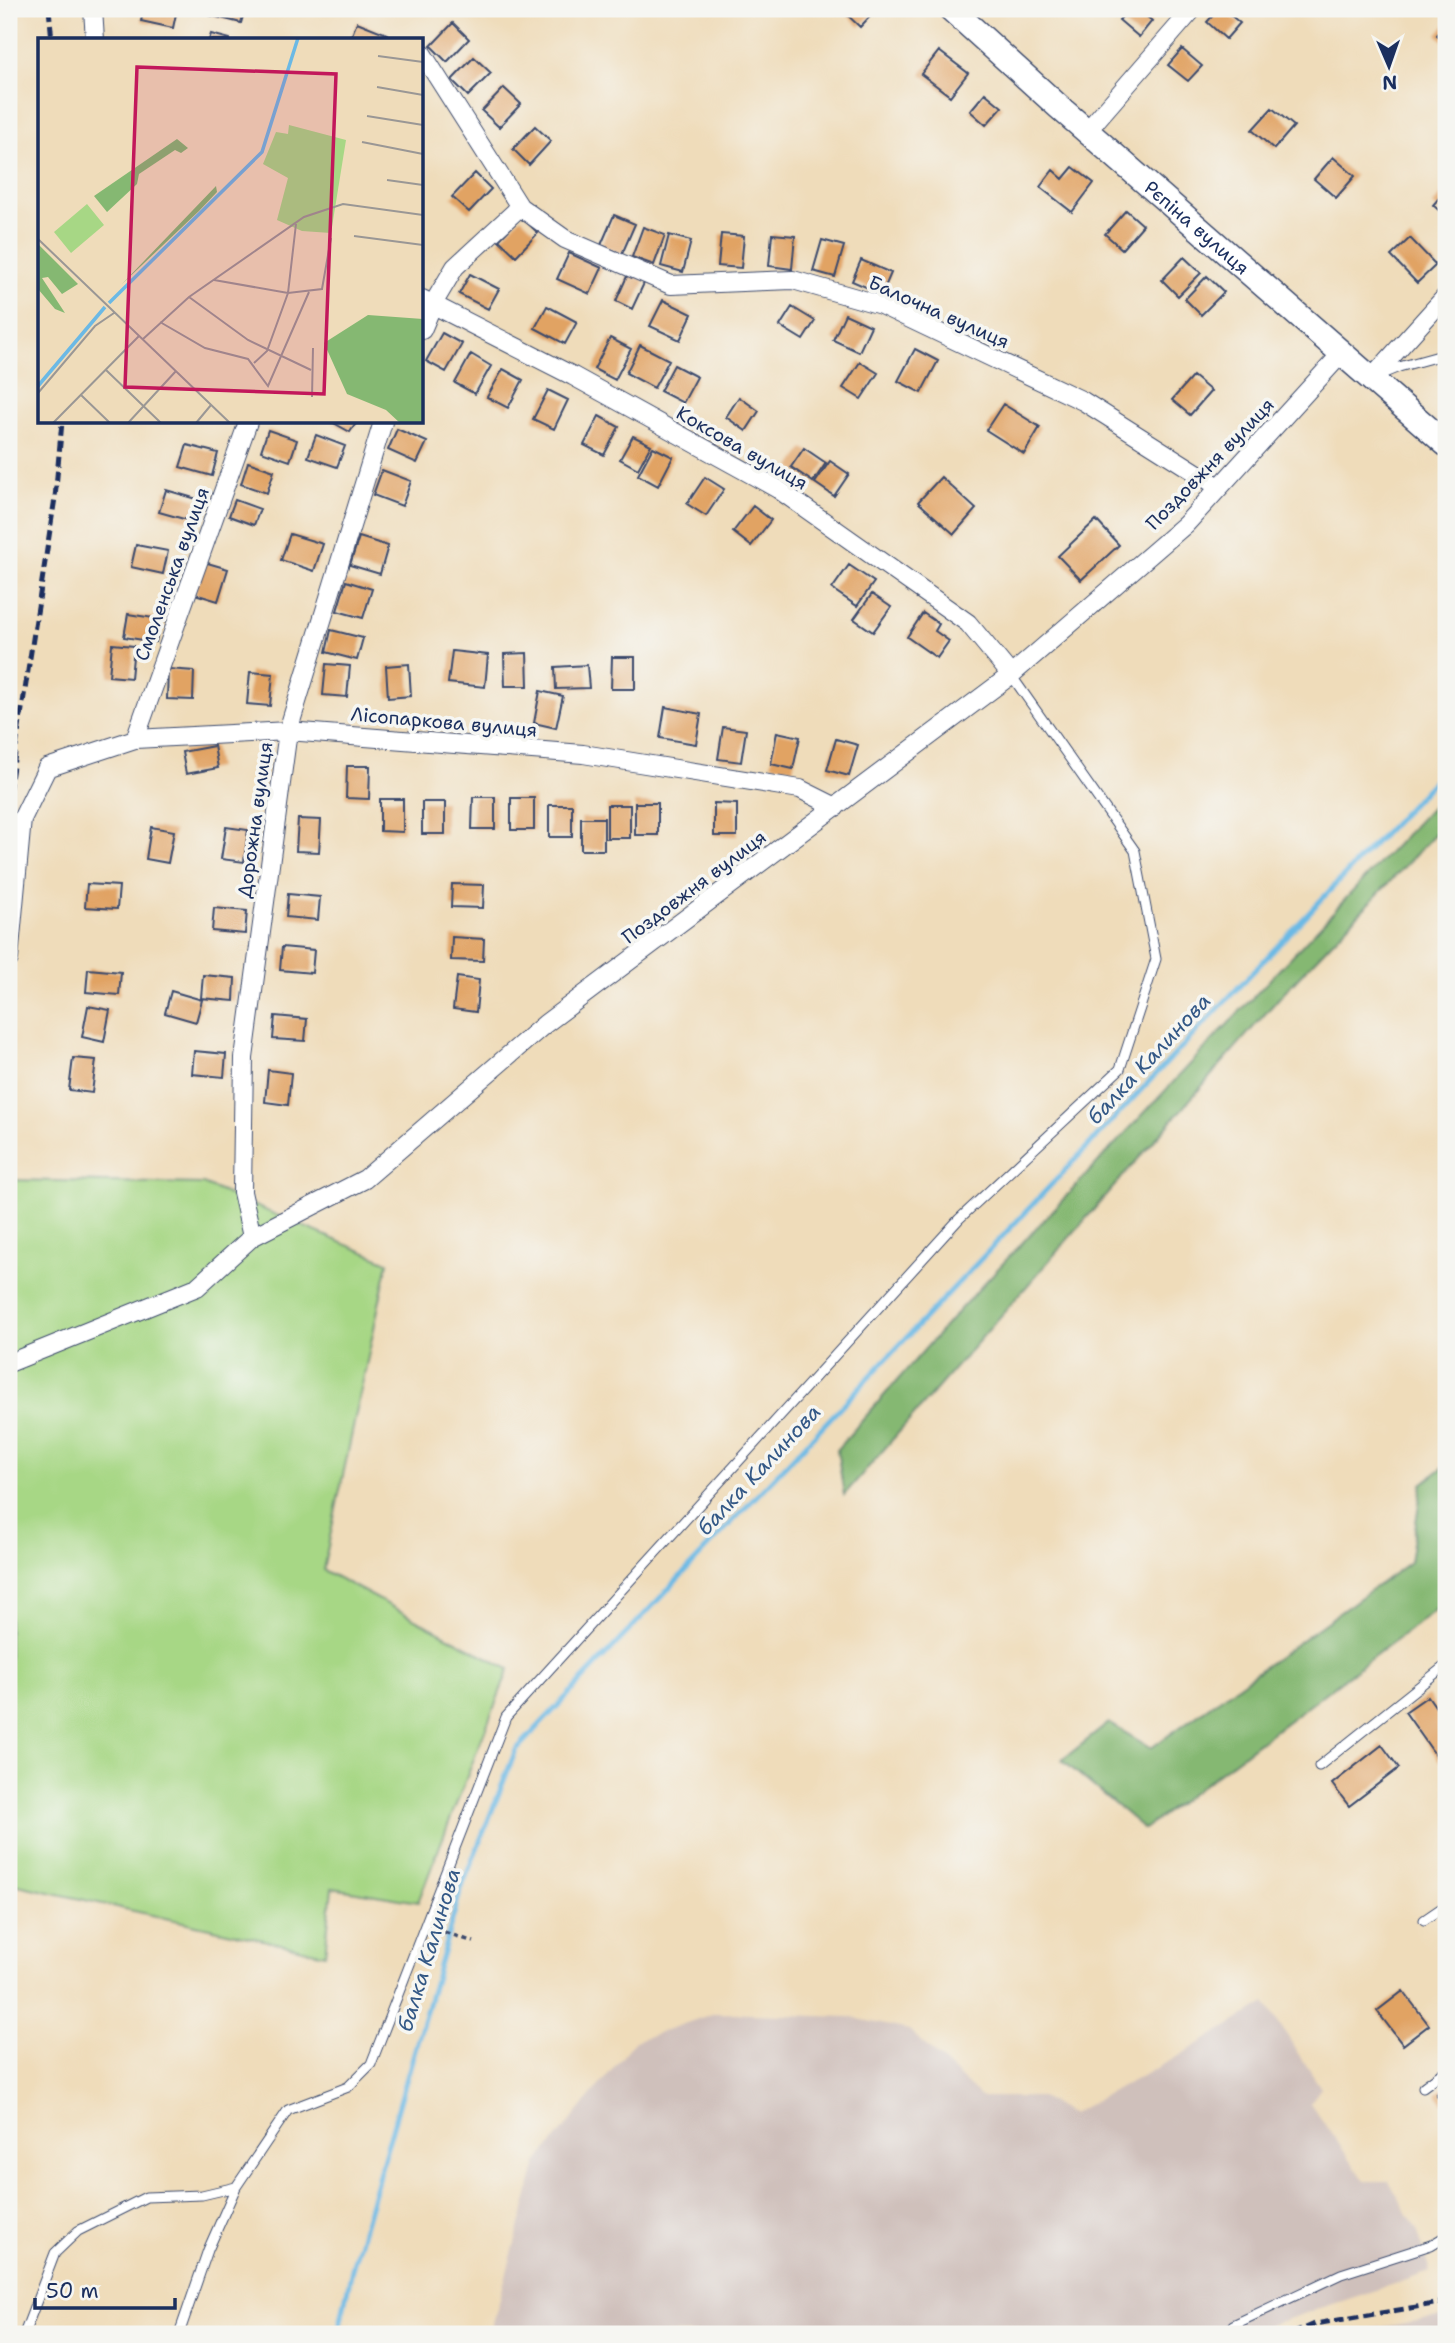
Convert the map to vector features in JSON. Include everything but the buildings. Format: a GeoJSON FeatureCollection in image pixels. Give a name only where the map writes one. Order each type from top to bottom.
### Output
{"type":"FeatureCollection","features":[{"type":"Feature","properties":{"kind":"street"},"geometry":{"type":"LineString","coordinates":[[93,9],[95,38]]}},
{"type":"Feature","properties":{"kind":"street","name":"Рєпіна вулиця"},"geometry":{"type":"LineString","coordinates":[[951,9],[1446,444]]}},
{"type":"Feature","properties":{"kind":"street"},"geometry":{"type":"LineString","coordinates":[[1087,131],[1193,9]]}},
{"type":"Feature","properties":{"kind":"street","name":"Балочна вулиця"},"geometry":{"type":"LineString","coordinates":[[424,56],[520,207],[565,239],[671,285],[793,280],[881,305],[1083,401],[1219,487]]}},
{"type":"Feature","properties":{"kind":"street"},"geometry":{"type":"LineString","coordinates":[[424,318],[427,301],[454,267],[520,207]]}},
{"type":"Feature","properties":{"kind":"street"},"geometry":{"type":"LineString","coordinates":[[1371,379],[1446,296]]}},
{"type":"Feature","properties":{"kind":"street","name":"Коксова вулиця"},"geometry":{"type":"LineString","coordinates":[[427,301],[573,376],[778,489],[968,623],[1011,675]]}},
{"type":"Feature","properties":{"kind":"street","name":"Поздовжня вулиця"},"geometry":{"type":"LineString","coordinates":[[9,1363],[197,1287],[252,1237],[365,1179],[545,1024],[1011,675],[1186,524],[1342,354]]}},
{"type":"Feature","properties":{"kind":"street","name":"Смоленська вулиця"},"geometry":{"type":"LineString","coordinates":[[135,739],[247,424]]}},
{"type":"Feature","properties":{"kind":"street","name":"Дорожна вулиця"},"geometry":{"type":"LineString","coordinates":[[252,1237],[242,1192],[244,1058],[288,731],[382,424]]}},
{"type":"Feature","properties":{"kind":"street","name":"Лісопаркова вулиця"},"geometry":{"type":"LineString","coordinates":[[9,959],[22,819],[47,768],[135,739],[288,731],[583,754],[800,789],[836,807]]}},
{"type":"Feature","properties":{"kind":"lane"},"geometry":{"type":"LineString","coordinates":[[1371,379],[1399,366],[1446,354]]}},
{"type":"Feature","properties":{"kind":"lane"},"geometry":{"type":"LineString","coordinates":[[178,2334],[208,2250],[236,2187],[288,2110],[348,2087],[371,2064],[506,1717],[959,1219],[1120,1069],[1156,959],[1135,851],[1011,675]]}},
{"type":"Feature","properties":{"kind":"lane"},"geometry":{"type":"LineString","coordinates":[[1319,1766],[1446,1665]]}},
{"type":"Feature","properties":{"kind":"lane"},"geometry":{"type":"LineString","coordinates":[[1424,1920],[1446,1905]]}},
{"type":"Feature","properties":{"kind":"lane"},"geometry":{"type":"LineString","coordinates":[[1423,2087],[1446,2070]]}},
{"type":"Feature","properties":{"kind":"lane"},"geometry":{"type":"LineString","coordinates":[[24,2334],[55,2253],[78,2231],[146,2197],[202,2195],[236,2187]]}},
{"type":"Feature","properties":{"kind":"lane"},"geometry":{"type":"LineString","coordinates":[[1233,2325],[1341,2274],[1431,2245],[1446,2236]]}},
{"type":"Feature","properties":{"kind":"path"},"geometry":{"type":"LineString","coordinates":[[429,1927],[474,1942]]}},
{"type":"Feature","properties":{"kind":"shaded area"},"geometry":{"type":"Polygon","coordinates":[[[1266,2003],[1321,2088],[1310,2103],[1365,2181],[1389,2181],[1418,2232],[1430,2272],[1243,2334],[490,2334],[537,2163],[635,2041],[715,2013],[849,2017],[909,2030],[981,2097],[1041,2097],[1071,2114],[1179,2056],[1266,2003]]]}},
{"type":"Feature","properties":{"kind":"shaded area"},"geometry":{"type":"Polygon","coordinates":[[[1446,2316],[1446,2334],[1342,2334],[1446,2316]]]}},
{"type":"Feature","properties":{"kind":"green space"},"geometry":{"type":"Polygon","coordinates":[[[1446,792],[1446,823],[1286,990],[844,1495],[837,1449],[961,1308],[1446,792]]]}},
{"type":"Feature","properties":{"kind":"green space"},"geometry":{"type":"Polygon","coordinates":[[[9,1180],[203,1184],[388,1262],[323,1570],[509,1669],[418,1902],[332,1888],[325,1954],[9,1883],[9,1180]]]}},
{"type":"Feature","properties":{"kind":"green space"},"geometry":{"type":"Polygon","coordinates":[[[1446,1465],[1446,1602],[1144,1829],[1062,1760],[1109,1723],[1151,1748],[1410,1562],[1422,1484],[1446,1465]]]}},
{"type":"Feature","properties":{"kind":"waterway","name":"балка Калинова"},"geometry":{"type":"LineString","coordinates":[[338,2334],[352,2269],[461,1889],[516,1750],[1446,768]]}},
{"type":"Feature","properties":{"kind":"railway"},"geometry":{"type":"LineString","coordinates":[[49,9],[52,38]]}},
{"type":"Feature","properties":{"kind":"railway"},"geometry":{"type":"LineString","coordinates":[[9,792],[55,498],[62,424]]}},
{"type":"Feature","properties":{"kind":"railway"},"geometry":{"type":"LineString","coordinates":[[1292,2334],[1315,2324],[1446,2302]]}}]}
